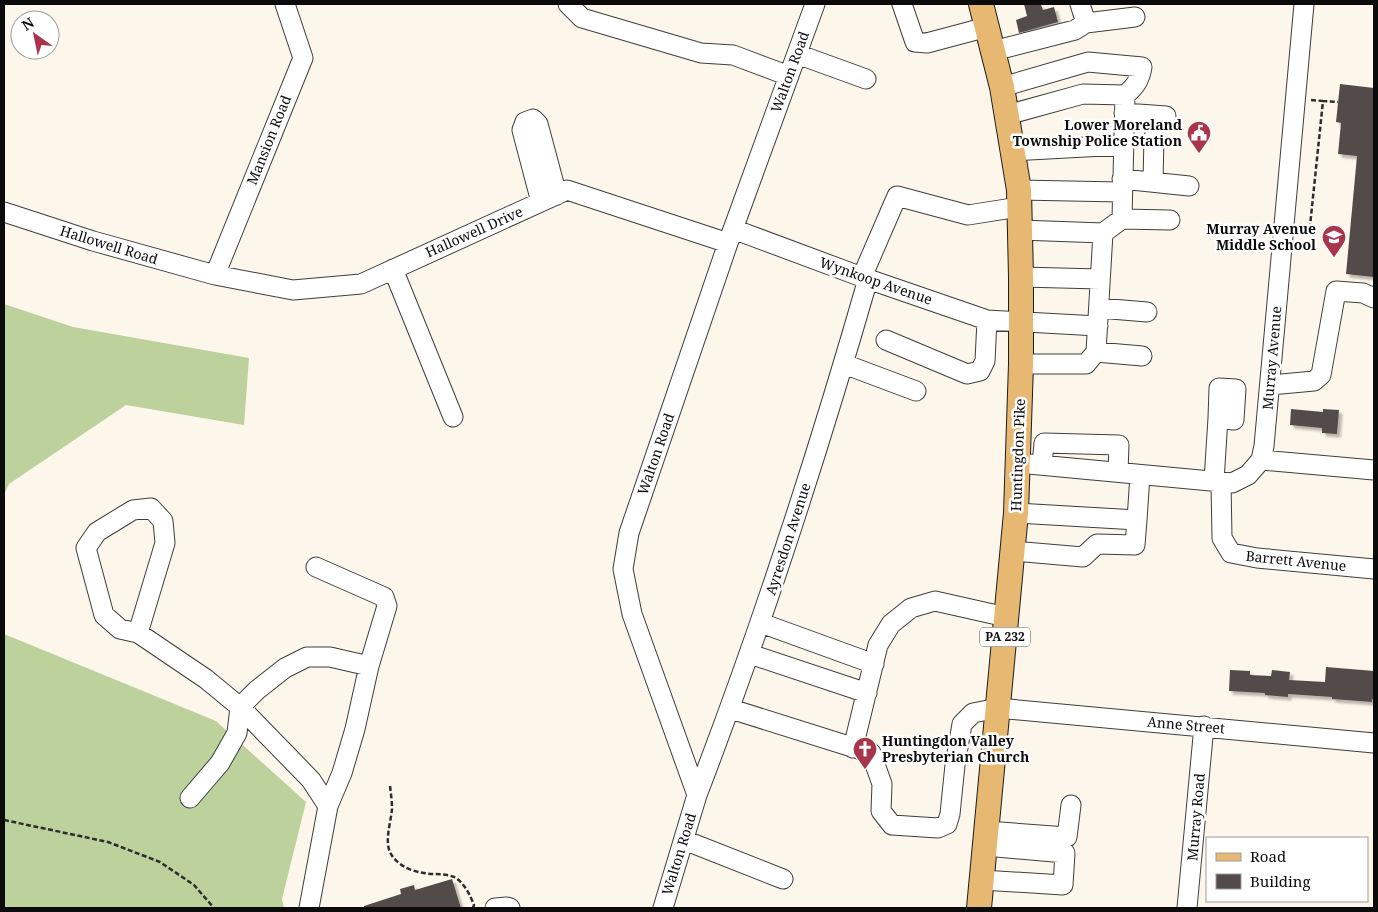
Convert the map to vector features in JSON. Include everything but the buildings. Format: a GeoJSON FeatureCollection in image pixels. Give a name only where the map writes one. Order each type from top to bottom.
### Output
{"type":"FeatureCollection","features":[{"type":"Feature","properties":{"kind":"main road","name":"Huntingdon Pike"},"geometry":{"type":"LineString","coordinates":[[979,908],[1016,513],[1030,464],[1020,364],[1021,277],[1019,198],[1002,87],[981,4]]}},
{"type":"Feature","properties":{"kind":"street","name":"Mansion Road"},"geometry":{"type":"LineString","coordinates":[[215,275],[303,58],[285,4]]}},
{"type":"Feature","properties":{"kind":"street"},"geometry":{"type":"LineString","coordinates":[[568,4],[582,18],[701,53],[733,55],[789,76]]}},
{"type":"Feature","properties":{"kind":"street","name":"Walton Road"},"geometry":{"type":"LineString","coordinates":[[662,908],[698,795],[632,614],[623,569],[629,533],[731,236],[815,4]]}},
{"type":"Feature","properties":{"kind":"street"},"geometry":{"type":"LineString","coordinates":[[902,4],[914,42],[926,43],[987,27]]}},
{"type":"Feature","properties":{"kind":"street"},"geometry":{"type":"LineString","coordinates":[[1080,4],[1086,23]]}},
{"type":"Feature","properties":{"kind":"street","name":"Murray Avenue"},"geometry":{"type":"LineString","coordinates":[[1261,460],[1270,385],[1304,4]]}},
{"type":"Feature","properties":{"kind":"street"},"geometry":{"type":"LineString","coordinates":[[993,51],[1076,30],[1086,23],[1135,18]]}},
{"type":"Feature","properties":{"kind":"street"},"geometry":{"type":"LineString","coordinates":[[797,54],[866,79]]}},
{"type":"Feature","properties":{"kind":"street"},"geometry":{"type":"LineString","coordinates":[[1002,87],[1088,62],[1142,67],[1141,76],[1124,104],[1121,186],[1122,219]]}},
{"type":"Feature","properties":{"kind":"street"},"geometry":{"type":"LineString","coordinates":[[1007,115],[1083,94],[1166,116]]}},
{"type":"Feature","properties":{"kind":"street"},"geometry":{"type":"LineString","coordinates":[[1153,182],[1154,137]]}},
{"type":"Feature","properties":{"kind":"street"},"geometry":{"type":"LineString","coordinates":[[1013,151],[1123,144]]}},
{"type":"Feature","properties":{"kind":"street"},"geometry":{"type":"LineString","coordinates":[[1019,198],[1153,182],[1189,186]]}},
{"type":"Feature","properties":{"kind":"street","name":"Hallowell Drive"},"geometry":{"type":"LineString","coordinates":[[215,275],[293,290],[361,284],[567,190],[731,236]]}},
{"type":"Feature","properties":{"kind":"street","name":"Ayresdon Avenue"},"geometry":{"type":"LineString","coordinates":[[698,795],[761,623],[844,364],[865,278],[897,196],[968,215],[1019,198]]}},
{"type":"Feature","properties":{"kind":"street","name":"Hallowell Road"},"geometry":{"type":"LineString","coordinates":[[4,212],[93,241],[215,275]]}},
{"type":"Feature","properties":{"kind":"street"},"geometry":{"type":"LineString","coordinates":[[1020,230],[1103,233],[1122,219],[1170,220]]}},
{"type":"Feature","properties":{"kind":"street"},"geometry":{"type":"LineString","coordinates":[[1020,364],[1086,364],[1096,352],[1103,233]]}},
{"type":"Feature","properties":{"kind":"street","name":"Wynkoop Avenue"},"geometry":{"type":"LineString","coordinates":[[731,236],[865,278],[987,320],[1020,322],[1147,312]]}},
{"type":"Feature","properties":{"kind":"street"},"geometry":{"type":"LineString","coordinates":[[393,269],[453,417]]}},
{"type":"Feature","properties":{"kind":"street"},"geometry":{"type":"LineString","coordinates":[[1021,277],[1100,279]]}},
{"type":"Feature","properties":{"kind":"street"},"geometry":{"type":"LineString","coordinates":[[1270,385],[1314,380],[1320,375],[1336,291],[1362,293],[1374,298]]}},
{"type":"Feature","properties":{"kind":"street"},"geometry":{"type":"LineString","coordinates":[[886,340],[966,374],[980,371],[984,361],[987,320]]}},
{"type":"Feature","properties":{"kind":"street"},"geometry":{"type":"LineString","coordinates":[[1096,352],[1142,356]]}},
{"type":"Feature","properties":{"kind":"street"},"geometry":{"type":"LineString","coordinates":[[844,364],[916,391]]}},
{"type":"Feature","properties":{"kind":"street","name":"Barrett Avenue"},"geometry":{"type":"LineString","coordinates":[[1218,418],[1217,482],[1222,538],[1232,553],[1257,558],[1374,570]]}},
{"type":"Feature","properties":{"kind":"street"},"geometry":{"type":"LineString","coordinates":[[1118,472],[1119,445],[1044,443],[1030,464],[1232,483],[1248,476],[1261,460],[1374,470]]}},
{"type":"Feature","properties":{"kind":"street"},"geometry":{"type":"LineString","coordinates":[[1086,444],[1086,469]]}},
{"type":"Feature","properties":{"kind":"street"},"geometry":{"type":"LineString","coordinates":[[1013,551],[1083,556],[1096,544],[1135,545],[1140,475]]}},
{"type":"Feature","properties":{"kind":"street"},"geometry":{"type":"LineString","coordinates":[[138,633],[164,543],[163,521],[151,508],[132,510],[97,532],[86,548],[104,615],[120,629],[138,633],[206,679],[240,708],[311,780],[328,806]]}},
{"type":"Feature","properties":{"kind":"street"},"geometry":{"type":"LineString","coordinates":[[1016,513],[1137,520]]}},
{"type":"Feature","properties":{"kind":"street"},"geometry":{"type":"LineString","coordinates":[[309,908],[328,806],[342,773],[355,729],[369,666],[387,606],[384,597],[316,567]]}},
{"type":"Feature","properties":{"kind":"street"},"geometry":{"type":"LineString","coordinates":[[730,709],[853,748],[878,645],[891,624],[911,608],[935,601],[1006,617]]}},
{"type":"Feature","properties":{"kind":"street"},"geometry":{"type":"LineString","coordinates":[[761,623],[874,664]]}},
{"type":"Feature","properties":{"kind":"street"},"geometry":{"type":"LineString","coordinates":[[750,654],[867,693]]}},
{"type":"Feature","properties":{"kind":"street"},"geometry":{"type":"LineString","coordinates":[[190,798],[220,763],[237,733],[240,708],[257,690],[285,668],[307,657],[330,657],[369,666]]}},
{"type":"Feature","properties":{"kind":"street","name":"Anne Street"},"geometry":{"type":"LineString","coordinates":[[853,748],[871,753],[882,784],[882,811],[892,825],[938,828],[947,824],[950,814],[955,765],[962,724],[973,713],[998,708],[1374,743]]}},
{"type":"Feature","properties":{"kind":"street","name":"Murray Road"},"geometry":{"type":"LineString","coordinates":[[1188,908],[1204,726]]}},
{"type":"Feature","properties":{"kind":"street"},"geometry":{"type":"LineString","coordinates":[[986,839],[1067,837],[1071,805]]}},
{"type":"Feature","properties":{"kind":"street"},"geometry":{"type":"LineString","coordinates":[[982,880],[1063,893],[1064,853],[986,839]]}},
{"type":"Feature","properties":{"kind":"street"},"geometry":{"type":"LineString","coordinates":[[684,840],[783,880]]}},
{"type":"Feature","properties":{"kind":"street"},"geometry":{"type":"LineString","coordinates":[[495,908],[510,908]]}},
{"type":"Feature","properties":{"kind":"path"},"geometry":{"type":"LineString","coordinates":[[1307,100],[1338,102]]}},
{"type":"Feature","properties":{"kind":"path"},"geometry":{"type":"LineString","coordinates":[[1295,224],[1310,226],[1323,101]]}},
{"type":"Feature","properties":{"kind":"path"},"geometry":{"type":"LineString","coordinates":[[390,786],[392,806],[388,844],[391,854],[398,863],[409,869],[456,878],[466,888],[474,905],[473,908]]}},
{"type":"Feature","properties":{"kind":"path"},"geometry":{"type":"LineString","coordinates":[[4,820],[108,842],[160,862],[194,885],[214,908]]}},
{"type":"Feature","properties":{"kind":"green space"},"geometry":{"type":"Polygon","coordinates":[[[4,304],[73,327],[249,358],[244,425],[126,405],[9,484],[4,495],[4,304]]]}},
{"type":"Feature","properties":{"kind":"green space"},"geometry":{"type":"Polygon","coordinates":[[[4,634],[216,721],[306,802],[282,899],[284,908],[4,908],[4,634]]]}},
{"type":"Feature","properties":{"kind":"place","name":"Lower Moreland Township Police Station"},"geometry":{"type":"Point","coordinates":[1199,154]}},
{"type":"Feature","properties":{"kind":"place","name":"Murray Avenue Middle School"},"geometry":{"type":"Point","coordinates":[1334,258]}},
{"type":"Feature","properties":{"kind":"place","name":"Huntingdon Valley Presbyterian Church"},"geometry":{"type":"Point","coordinates":[865,770]}}]}
